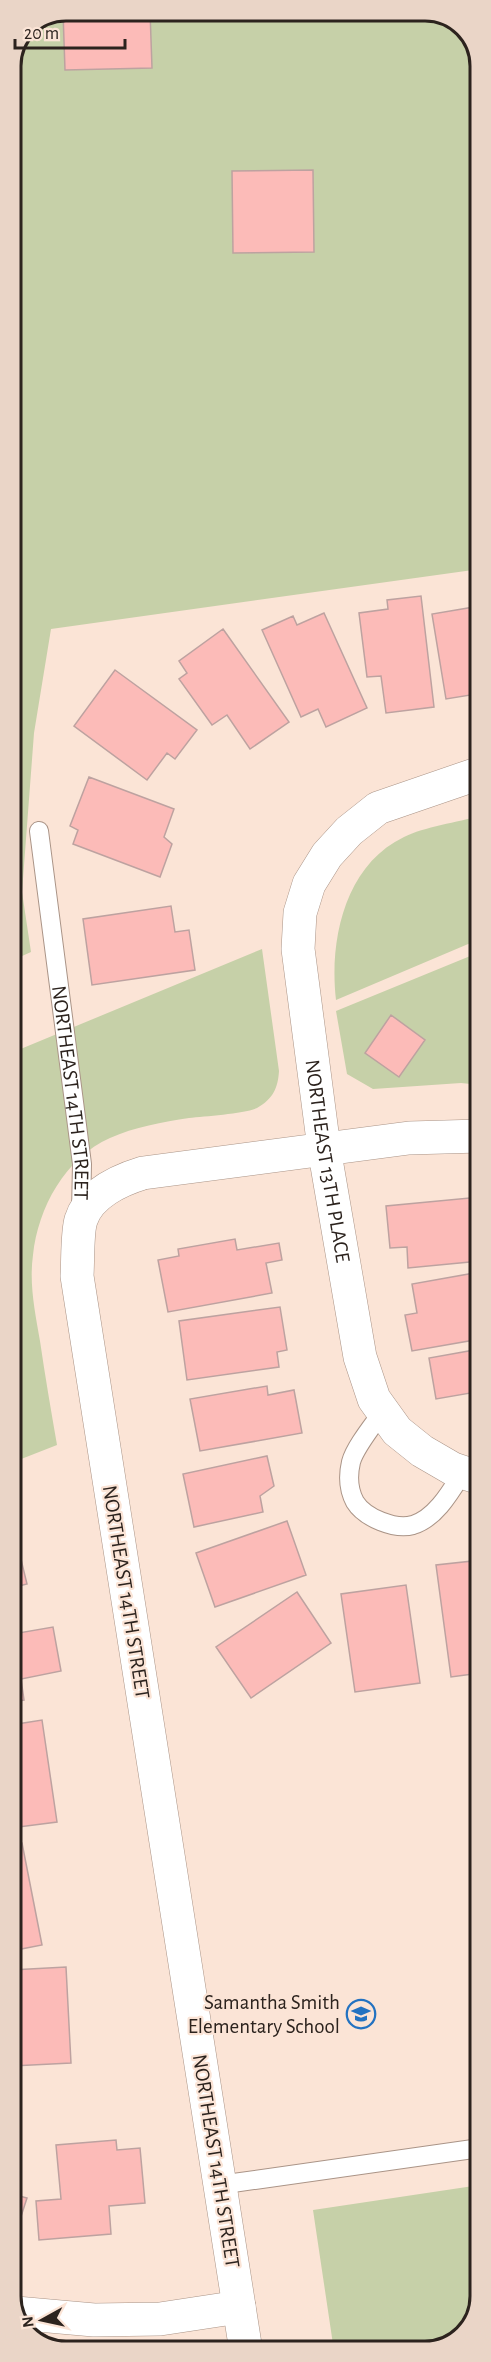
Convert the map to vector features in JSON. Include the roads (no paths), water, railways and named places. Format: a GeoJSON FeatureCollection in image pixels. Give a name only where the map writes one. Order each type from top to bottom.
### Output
{"type":"FeatureCollection","features":[{"type":"Feature","properties":{"kind":"street","name":"NORTHEAST 13TH PLACE"},"geometry":{"type":"LineString","coordinates":[[470,776],[378,808],[349,831],[327,855],[309,884],[300,913],[298,949],[324,1148],[360,1358],[375,1399],[398,1431],[422,1451],[453,1469],[470,1474]]}},
{"type":"Feature","properties":{"kind":"street"},"geometry":{"type":"LineString","coordinates":[[81,1220],[93,1202],[105,1191],[119,1181],[143,1173],[409,1138],[470,1136]]}},
{"type":"Feature","properties":{"kind":"street","name":"NORTHEAST 14TH STREET"},"geometry":{"type":"LineString","coordinates":[[81,1220],[77,1276],[244,2341]]}},
{"type":"Feature","properties":{"kind":"street"},"geometry":{"type":"LineString","coordinates":[[25,2314],[94,2320],[160,2319],[239,2307]]}},
{"type":"Feature","properties":{"kind":"lane","name":"NORTHEAST 14TH STREET"},"geometry":{"type":"LineString","coordinates":[[39,831],[82,1164],[81,1220]]}},
{"type":"Feature","properties":{"kind":"lane"},"geometry":{"type":"LineString","coordinates":[[383,1411],[352,1459],[348,1481],[356,1503],[373,1517],[392,1525],[412,1525],[429,1515],[470,1477]]}},
{"type":"Feature","properties":{"kind":"lane"},"geometry":{"type":"LineString","coordinates":[[219,2185],[470,2149]]}},
{"type":"Feature","properties":{"kind":"place","name":"Samantha Smith Elementary School"},"geometry":{"type":"Point","coordinates":[361,2014]}}]}
